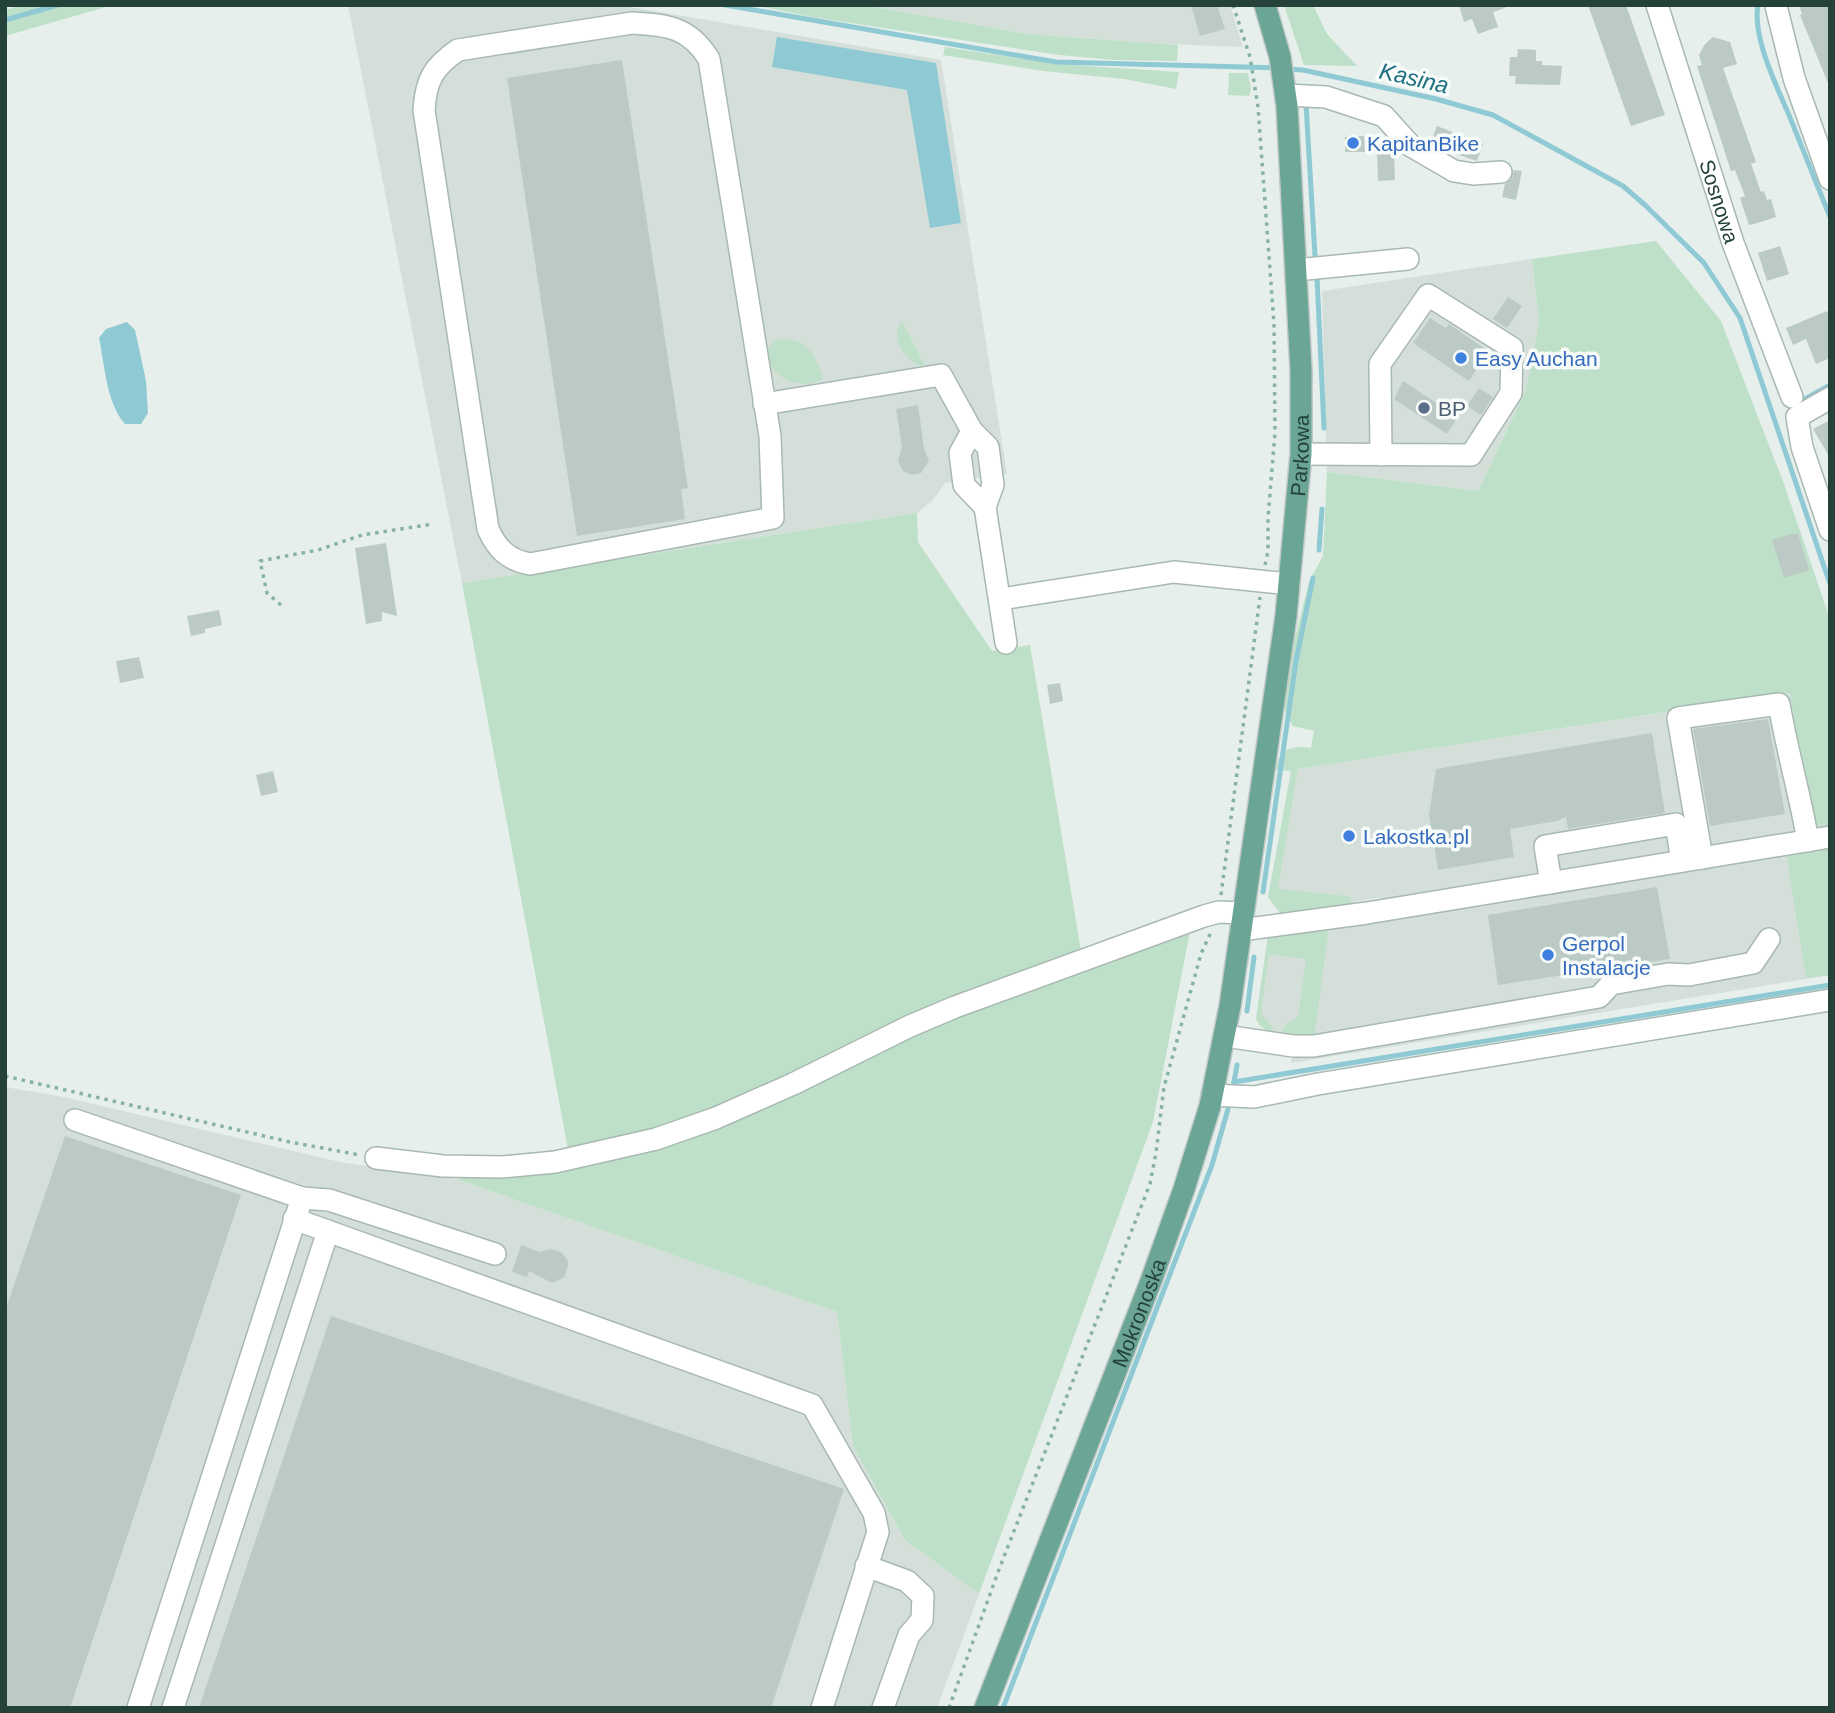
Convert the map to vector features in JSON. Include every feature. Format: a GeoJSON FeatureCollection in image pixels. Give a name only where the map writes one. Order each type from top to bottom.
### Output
{"type":"FeatureCollection","features":[{"type":"Feature","properties":{"kind":"main road","name":"Parkowa"},"geometry":{"type":"LineString","coordinates":[[1243,916],[1289,584],[1301,454],[1296,270],[1286,91],[1282,65],[1265,5]]}},
{"type":"Feature","properties":{"kind":"main road","name":"Mokronoska"},"geometry":{"type":"LineString","coordinates":[[985,1708],[1151,1281],[1198,1147],[1225,1036],[1243,916]]}},
{"type":"Feature","properties":{"kind":"street","name":"Sosnowa"},"geometry":{"type":"LineString","coordinates":[[1657,5],[1733,243],[1794,407],[1801,447],[1830,530]]}},
{"type":"Feature","properties":{"kind":"street"},"geometry":{"type":"LineString","coordinates":[[1776,6],[1794,78],[1830,179]]}},
{"type":"Feature","properties":{"kind":"street"},"geometry":{"type":"LineString","coordinates":[[632,23],[660,24],[684,32],[701,47],[709,60],[713,82],[764,404],[771,436],[773,518],[530,564],[516,562],[495,543],[487,522],[424,110],[425,93],[431,77],[442,61],[458,50],[632,23]]}},
{"type":"Feature","properties":{"kind":"street"},"geometry":{"type":"LineString","coordinates":[[1286,91],[1326,97],[1384,117],[1411,146],[1454,171],[1473,174],[1501,172]]}},
{"type":"Feature","properties":{"kind":"street"},"geometry":{"type":"LineString","coordinates":[[1296,270],[1408,259]]}},
{"type":"Feature","properties":{"kind":"street"},"geometry":{"type":"LineString","coordinates":[[1301,454],[1381,455],[1471,455],[1511,393],[1512,348],[1428,295],[1380,364],[1381,455]]}},
{"type":"Feature","properties":{"kind":"street"},"geometry":{"type":"LineString","coordinates":[[764,404],[941,375],[972,431],[988,447],[993,485],[985,507],[1006,643]]}},
{"type":"Feature","properties":{"kind":"street"},"geometry":{"type":"LineString","coordinates":[[1794,407],[1830,398]]}},
{"type":"Feature","properties":{"kind":"street"},"geometry":{"type":"LineString","coordinates":[[972,431],[960,453],[964,485],[985,507]]}},
{"type":"Feature","properties":{"kind":"street"},"geometry":{"type":"LineString","coordinates":[[1001,599],[1174,572],[1289,584]]}},
{"type":"Feature","properties":{"kind":"street"},"geometry":{"type":"LineString","coordinates":[[1692,860],[1678,718],[1779,704],[1808,841]]}},
{"type":"Feature","properties":{"kind":"street"},"geometry":{"type":"LineString","coordinates":[[1551,883],[1545,846],[1676,824],[1692,860]]}},
{"type":"Feature","properties":{"kind":"street"},"geometry":{"type":"LineString","coordinates":[[376,1158],[443,1166],[502,1167],[555,1162],[656,1139],[716,1118],[955,1007],[1219,912],[1243,916],[1367,913],[1830,837]]}},
{"type":"Feature","properties":{"kind":"street"},"geometry":{"type":"LineString","coordinates":[[1225,1036],[1293,1046],[1314,1046],[1599,997],[1611,984],[1668,974],[1689,975],[1753,963],[1769,939]]}},
{"type":"Feature","properties":{"kind":"street"},"geometry":{"type":"LineString","coordinates":[[1212,1095],[1254,1097],[1318,1084],[1830,1000]]}},
{"type":"Feature","properties":{"kind":"street"},"geometry":{"type":"LineString","coordinates":[[75,1119],[302,1198],[329,1200],[495,1254]]}},
{"type":"Feature","properties":{"kind":"street"},"geometry":{"type":"LineString","coordinates":[[138,1708],[302,1198]]}},
{"type":"Feature","properties":{"kind":"street"},"geometry":{"type":"LineString","coordinates":[[295,1219],[812,1405],[877,1522],[878,1532],[822,1708]]}},
{"type":"Feature","properties":{"kind":"street"},"geometry":{"type":"LineString","coordinates":[[173,1708],[328,1231]]}},
{"type":"Feature","properties":{"kind":"street"},"geometry":{"type":"LineString","coordinates":[[866,1566],[907,1581],[923,1596],[922,1620],[909,1635],[883,1708]]}},
{"type":"Feature","properties":{"kind":"path"},"geometry":{"type":"LineString","coordinates":[[1233,5],[1250,57],[1255,86],[1276,371],[1275,433],[1267,526],[1268,551],[1264,569]]}},
{"type":"Feature","properties":{"kind":"path"},"geometry":{"type":"LineString","coordinates":[[281,605],[267,593],[260,561],[318,550],[362,535],[433,524]]}},
{"type":"Feature","properties":{"kind":"path"},"geometry":{"type":"LineString","coordinates":[[949,1708],[998,1572],[1150,1184],[1164,1087],[1201,954],[1219,912],[1261,597]]}},
{"type":"Feature","properties":{"kind":"path"},"geometry":{"type":"LineString","coordinates":[[5,1076],[290,1142],[376,1158]]}},
{"type":"Feature","properties":{"kind":"shaded area"},"geometry":{"type":"Polygon","coordinates":[[[348,5],[618,5],[941,60],[1007,474],[945,483],[933,500],[917,513],[462,583],[348,5]]]}},
{"type":"Feature","properties":{"kind":"shaded area"},"geometry":{"type":"Polygon","coordinates":[[[864,5],[1230,5],[1243,47],[1028,34],[864,5]]]}},
{"type":"Feature","properties":{"kind":"shaded area"},"geometry":{"type":"Polygon","coordinates":[[[1532,259],[1539,322],[1526,390],[1478,491],[1327,472],[1322,291],[1532,259]]]}},
{"type":"Feature","properties":{"kind":"shaded area"},"geometry":{"type":"Polygon","coordinates":[[[1791,693],[1811,817],[1825,827],[1387,899],[1354,902],[1349,896],[1277,890],[1298,769],[1791,693]]]}},
{"type":"Feature","properties":{"kind":"shaded area","name":"Gerpol Instalacje"},"geometry":{"type":"Polygon","coordinates":[[[1820,847],[1830,905],[1830,975],[1291,1063],[1294,1035],[1265,1030],[1256,1019],[1268,936],[1820,847]]]}},
{"type":"Feature","properties":{"kind":"shaded area"},"geometry":{"type":"Polygon","coordinates":[[[5,1087],[64,1097],[340,1162],[456,1179],[837,1312],[853,1446],[905,1540],[979,1594],[937,1708],[5,1708],[5,1087]]]}},
{"type":"Feature","properties":{"kind":"green space"},"geometry":{"type":"Polygon","coordinates":[[[22,5],[113,5],[5,36],[5,10],[22,5]]]}},
{"type":"Feature","properties":{"kind":"green space"},"geometry":{"type":"Polygon","coordinates":[[[754,5],[864,5],[1028,34],[1178,45],[1177,61],[1114,60],[1059,55],[812,17],[754,5]]]}},
{"type":"Feature","properties":{"kind":"green space"},"geometry":{"type":"Polygon","coordinates":[[[1284,5],[1313,5],[1327,34],[1357,66],[1304,65],[1284,5]]]}},
{"type":"Feature","properties":{"kind":"green space"},"geometry":{"type":"Polygon","coordinates":[[[945,47],[1057,64],[1179,72],[1176,89],[1124,79],[1043,71],[943,55],[945,47]]]}},
{"type":"Feature","properties":{"kind":"green space"},"geometry":{"type":"Polygon","coordinates":[[[1229,73],[1248,73],[1251,89],[1249,96],[1228,95],[1229,73]]]}},
{"type":"Feature","properties":{"kind":"green space"},"geometry":{"type":"Polygon","coordinates":[[[1656,241],[1721,321],[1784,484],[1830,619],[1830,826],[1817,825],[1811,817],[1790,693],[1298,769],[1278,889],[1349,896],[1354,902],[1282,916],[1268,897],[1291,771],[1275,770],[1280,757],[1287,750],[1311,748],[1314,731],[1293,726],[1286,715],[1284,699],[1293,646],[1309,582],[1323,556],[1327,472],[1478,491],[1526,390],[1539,322],[1532,259],[1656,241]]]}},
{"type":"Feature","properties":{"kind":"green space"},"geometry":{"type":"Polygon","coordinates":[[[902,321],[924,364],[922,366],[910,359],[901,348],[897,334],[902,321]]]}},
{"type":"Feature","properties":{"kind":"green space"},"geometry":{"type":"Polygon","coordinates":[[[774,341],[797,341],[808,349],[823,376],[821,380],[803,384],[778,374],[768,359],[767,350],[774,341]]]}},
{"type":"Feature","properties":{"kind":"green space"},"geometry":{"type":"Polygon","coordinates":[[[917,513],[918,542],[992,651],[1030,645],[1081,951],[982,985],[887,1026],[769,1087],[677,1126],[568,1149],[462,583],[917,513]]]}},
{"type":"Feature","properties":{"kind":"green space"},"geometry":{"type":"Polygon","coordinates":[[[1830,845],[1830,975],[1806,978],[1786,852],[1830,845]]]}},
{"type":"Feature","properties":{"kind":"green space"},"geometry":{"type":"Polygon","coordinates":[[[1191,926],[1153,1122],[979,1594],[905,1540],[853,1446],[837,1312],[456,1179],[606,1159],[866,1049],[1191,926]]]}},
{"type":"Feature","properties":{"kind":"green space"},"geometry":{"type":"Polygon","coordinates":[[[1329,926],[1314,1039],[1294,1038],[1294,1035],[1281,1033],[1286,1025],[1298,1017],[1306,959],[1269,954],[1261,1013],[1273,1028],[1272,1032],[1260,1026],[1256,1019],[1268,936],[1329,926]]]}},
{"type":"Feature","properties":{"kind":"water"},"geometry":{"type":"Polygon","coordinates":[[[777,37],[936,63],[961,223],[930,228],[907,90],[772,67],[777,37]]]}},
{"type":"Feature","properties":{"kind":"water"},"geometry":{"type":"Polygon","coordinates":[[[127,322],[135,330],[146,381],[148,413],[141,424],[125,424],[114,405],[99,338],[106,329],[127,322]]]}},
{"type":"Feature","properties":{"kind":"building"},"geometry":{"type":"Polygon","coordinates":[[[1191,5],[1217,5],[1225,29],[1200,36],[1191,5]]]}},
{"type":"Feature","properties":{"kind":"building"},"geometry":{"type":"Polygon","coordinates":[[[1459,5],[1505,5],[1505,8],[1493,12],[1498,27],[1478,34],[1472,19],[1464,22],[1459,5]]]}},
{"type":"Feature","properties":{"kind":"building"},"geometry":{"type":"Polygon","coordinates":[[[1588,5],[1626,5],[1665,115],[1631,126],[1588,5]]]}},
{"type":"Feature","properties":{"kind":"building"},"geometry":{"type":"Polygon","coordinates":[[[1799,5],[1830,5],[1830,88],[1800,15],[1799,5]]]}},
{"type":"Feature","properties":{"kind":"building"},"geometry":{"type":"Polygon","coordinates":[[[1713,37],[1730,42],[1737,64],[1723,68],[1756,162],[1751,164],[1761,192],[1764,191],[1767,200],[1771,199],[1776,217],[1754,224],[1749,225],[1740,198],[1745,196],[1735,170],[1731,171],[1697,66],[1702,65],[1699,55],[1713,37]]]}},
{"type":"Feature","properties":{"kind":"building"},"geometry":{"type":"Polygon","coordinates":[[[1518,49],[1536,50],[1536,61],[1542,61],[1542,65],[1562,66],[1560,85],[1515,84],[1516,76],[1509,76],[1510,57],[1517,57],[1518,49]]]}},
{"type":"Feature","properties":{"kind":"building"},"geometry":{"type":"Polygon","coordinates":[[[622,60],[688,488],[681,489],[685,519],[577,536],[507,78],[622,60]]]}},
{"type":"Feature","properties":{"kind":"building"},"geometry":{"type":"Polygon","coordinates":[[[1437,126],[1483,144],[1477,161],[1431,143],[1437,126]]]}},
{"type":"Feature","properties":{"kind":"building"},"geometry":{"type":"Polygon","coordinates":[[[1364,136],[1365,152],[1345,152],[1345,137],[1364,136]]]}},
{"type":"Feature","properties":{"kind":"building"},"geometry":{"type":"Polygon","coordinates":[[[1377,153],[1394,153],[1395,180],[1378,181],[1377,153]]]}},
{"type":"Feature","properties":{"kind":"building"},"geometry":{"type":"Polygon","coordinates":[[[1514,170],[1522,171],[1516,200],[1502,197],[1505,184],[1512,178],[1514,170]]]}},
{"type":"Feature","properties":{"kind":"building"},"geometry":{"type":"Polygon","coordinates":[[[1780,246],[1789,274],[1767,281],[1758,253],[1780,246]]]}},
{"type":"Feature","properties":{"kind":"building"},"geometry":{"type":"Polygon","coordinates":[[[1508,297],[1522,306],[1507,328],[1493,319],[1508,297]]]}},
{"type":"Feature","properties":{"kind":"building"},"geometry":{"type":"Polygon","coordinates":[[[1827,311],[1830,319],[1830,358],[1816,364],[1806,339],[1793,345],[1786,328],[1827,311]]]}},
{"type":"Feature","properties":{"kind":"building"},"geometry":{"type":"Polygon","coordinates":[[[1430,318],[1446,328],[1449,324],[1488,351],[1469,381],[1413,343],[1430,318]]]}},
{"type":"Feature","properties":{"kind":"building"},"geometry":{"type":"Polygon","coordinates":[[[1403,381],[1458,417],[1447,434],[1394,399],[1403,381]]]}},
{"type":"Feature","properties":{"kind":"building"},"geometry":{"type":"Polygon","coordinates":[[[1479,388],[1493,397],[1481,415],[1467,406],[1479,388]]]}},
{"type":"Feature","properties":{"kind":"building"},"geometry":{"type":"Polygon","coordinates":[[[918,405],[924,448],[929,461],[921,473],[911,475],[902,470],[898,461],[902,447],[896,409],[918,405]]]}},
{"type":"Feature","properties":{"kind":"building"},"geometry":{"type":"Polygon","coordinates":[[[1830,420],[1830,458],[1813,429],[1830,420]]]}},
{"type":"Feature","properties":{"kind":"building"},"geometry":{"type":"Polygon","coordinates":[[[1798,534],[1809,570],[1784,578],[1772,540],[1798,534]]]}},
{"type":"Feature","properties":{"kind":"building"},"geometry":{"type":"Polygon","coordinates":[[[386,543],[397,616],[382,612],[382,621],[366,624],[355,548],[386,543]]]}},
{"type":"Feature","properties":{"kind":"building"},"geometry":{"type":"Polygon","coordinates":[[[219,610],[222,625],[191,636],[187,616],[219,610]]]}},
{"type":"Feature","properties":{"kind":"building"},"geometry":{"type":"Polygon","coordinates":[[[139,657],[144,678],[120,683],[116,661],[139,657]]]}},
{"type":"Feature","properties":{"kind":"building"},"geometry":{"type":"Polygon","coordinates":[[[1060,683],[1063,701],[1050,704],[1047,685],[1060,683]]]}},
{"type":"Feature","properties":{"kind":"building"},"geometry":{"type":"Polygon","coordinates":[[[1768,719],[1785,814],[1710,826],[1693,729],[1768,719]]]}},
{"type":"Feature","properties":{"kind":"building"},"geometry":{"type":"Polygon","coordinates":[[[1652,733],[1665,813],[1568,829],[1566,817],[1510,829],[1514,857],[1438,870],[1429,815],[1436,769],[1652,733]]]}},
{"type":"Feature","properties":{"kind":"building"},"geometry":{"type":"Polygon","coordinates":[[[273,771],[278,792],[261,796],[256,775],[273,771]]]}},
{"type":"Feature","properties":{"kind":"building"},"geometry":{"type":"Polygon","coordinates":[[[1657,887],[1670,959],[1498,985],[1488,915],[1657,887]]]}},
{"type":"Feature","properties":{"kind":"building"},"geometry":{"type":"Polygon","coordinates":[[[65,1136],[241,1195],[70,1708],[5,1708],[5,1311],[65,1136]]]}},
{"type":"Feature","properties":{"kind":"building"},"geometry":{"type":"Polygon","coordinates":[[[521,1245],[540,1252],[550,1249],[561,1252],[568,1261],[564,1277],[550,1282],[529,1271],[527,1277],[512,1272],[521,1245]]]}},
{"type":"Feature","properties":{"kind":"building"},"geometry":{"type":"Polygon","coordinates":[[[331,1316],[844,1489],[771,1708],[199,1708],[331,1316]]]}},
{"type":"Feature","properties":{"kind":"waterway"},"geometry":{"type":"LineString","coordinates":[[5,20],[58,5]]}},
{"type":"Feature","properties":{"kind":"waterway","name":"Kasina"},"geometry":{"type":"LineString","coordinates":[[725,5],[1056,62],[1277,68]]}},
{"type":"Feature","properties":{"kind":"waterway"},"geometry":{"type":"LineString","coordinates":[[1758,5],[1759,33],[1767,63],[1830,217]]}},
{"type":"Feature","properties":{"kind":"waterway","name":"Kasina"},"geometry":{"type":"LineString","coordinates":[[1287,69],[1303,70],[1436,99],[1493,115],[1623,186],[1645,205],[1704,263],[1740,318],[1830,584]]}},
{"type":"Feature","properties":{"kind":"waterway"},"geometry":{"type":"LineString","coordinates":[[1306,104],[1315,256]]}},
{"type":"Feature","properties":{"kind":"waterway"},"geometry":{"type":"LineString","coordinates":[[1317,277],[1324,428]]}},
{"type":"Feature","properties":{"kind":"waterway"},"geometry":{"type":"LineString","coordinates":[[1805,399],[1830,385]]}},
{"type":"Feature","properties":{"kind":"waterway"},"geometry":{"type":"LineString","coordinates":[[1319,550],[1322,509]]}},
{"type":"Feature","properties":{"kind":"waterway"},"geometry":{"type":"LineString","coordinates":[[1263,892],[1296,661],[1313,578]]}},
{"type":"Feature","properties":{"kind":"waterway"},"geometry":{"type":"LineString","coordinates":[[1247,1011],[1254,957]]}},
{"type":"Feature","properties":{"kind":"waterway"},"geometry":{"type":"LineString","coordinates":[[1234,1087],[1234,1082],[1830,985]]}},
{"type":"Feature","properties":{"kind":"waterway"},"geometry":{"type":"LineString","coordinates":[[1234,1082],[1237,1065]]}},
{"type":"Feature","properties":{"kind":"waterway"},"geometry":{"type":"LineString","coordinates":[[1003,1708],[1212,1165],[1228,1109]]}},
{"type":"Feature","properties":{"kind":"place","name":"KapitanBike"},"geometry":{"type":"Point","coordinates":[1353,143]}},
{"type":"Feature","properties":{"kind":"place","name":"Easy Auchan"},"geometry":{"type":"Point","coordinates":[1461,358]}},
{"type":"Feature","properties":{"kind":"place","name":"BP"},"geometry":{"type":"Point","coordinates":[1424,408]}},
{"type":"Feature","properties":{"kind":"place","name":"Lakostka.pl"},"geometry":{"type":"Point","coordinates":[1349,836]}},
{"type":"Feature","properties":{"kind":"place","name":"Gerpol Instalacje"},"geometry":{"type":"Point","coordinates":[1548,955]}}]}
